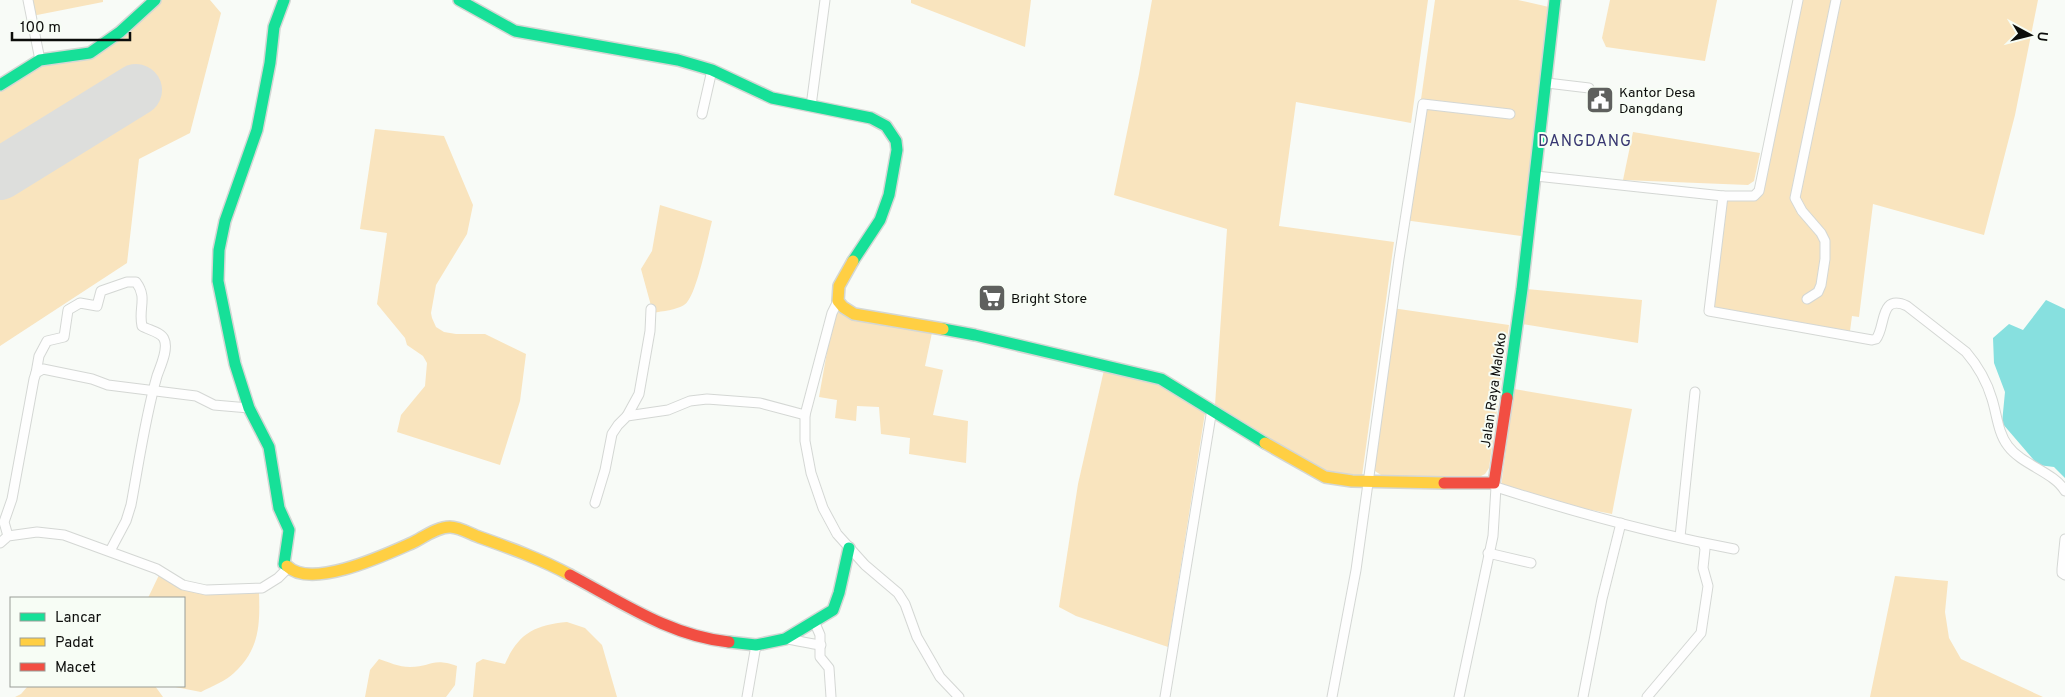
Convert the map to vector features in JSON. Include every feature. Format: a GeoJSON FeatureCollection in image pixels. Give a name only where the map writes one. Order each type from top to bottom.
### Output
{"type":"FeatureCollection","features":[{"type":"Feature","properties":{"kind":"street"},"geometry":{"type":"LineString","coordinates":[[28,0],[40,60]]}},
{"type":"Feature","properties":{"kind":"street"},"geometry":{"type":"LineString","coordinates":[[0,85],[40,60],[90,53],[120,32],[155,0]]}},
{"type":"Feature","properties":{"kind":"street"},"geometry":{"type":"LineString","coordinates":[[284,0],[274,27],[270,63],[257,130],[225,221],[219,250],[218,281],[235,364],[249,408],[266,438],[279,508],[289,530],[284,564],[287,569],[291,572],[308,575],[329,574],[410,543],[442,528],[452,527],[545,561],[659,624],[690,635],[717,641],[756,645],[785,639],[803,640],[809,644],[821,645]]}},
{"type":"Feature","properties":{"kind":"street"},"geometry":{"type":"LineString","coordinates":[[459,0],[515,31],[678,60],[712,70],[772,98],[871,118],[886,126],[896,141],[897,150],[889,195],[880,220],[843,276],[839,286],[838,301],[832,313],[805,415],[805,441],[811,473],[830,524],[849,548],[898,593],[905,604],[917,637],[940,677],[959,697]]}},
{"type":"Feature","properties":{"kind":"street"},"geometry":{"type":"LineString","coordinates":[[811,106],[825,0]]}},
{"type":"Feature","properties":{"kind":"street","name":"Jalan Raya Maloko"},"geometry":{"type":"LineString","coordinates":[[1494,486],[1536,176],[1555,0]]}},
{"type":"Feature","properties":{"kind":"street"},"geometry":{"type":"LineString","coordinates":[[1536,176],[1723,196],[1754,196],[1759,190],[1798,0]]}},
{"type":"Feature","properties":{"kind":"street"},"geometry":{"type":"LineString","coordinates":[[1807,299],[1818,292],[1821,285],[1825,259],[1825,242],[1821,234],[1802,211],[1795,198],[1836,0]]}},
{"type":"Feature","properties":{"kind":"street"},"geometry":{"type":"LineString","coordinates":[[702,114],[712,70]]}},
{"type":"Feature","properties":{"kind":"street"},"geometry":{"type":"LineString","coordinates":[[1547,83],[1589,88]]}},
{"type":"Feature","properties":{"kind":"street"},"geometry":{"type":"LineString","coordinates":[[1332,697],[1356,570],[1399,259],[1423,104],[1510,114]]}},
{"type":"Feature","properties":{"kind":"street"},"geometry":{"type":"LineString","coordinates":[[1723,196],[1709,311],[1876,340],[1879,336],[1885,310],[1890,305],[1896,303],[1907,306],[1974,360],[1990,391],[2000,432],[2008,446],[2028,463],[2059,483],[2065,491]]}},
{"type":"Feature","properties":{"kind":"street"},"geometry":{"type":"LineString","coordinates":[[8,536],[4,522],[12,499],[39,356],[47,341],[64,337],[68,310],[80,304],[96,306],[101,291],[127,282],[136,282],[142,289],[143,298],[140,316],[142,326],[149,331],[161,335],[166,341],[153,390],[131,505],[126,521],[110,551]]}},
{"type":"Feature","properties":{"kind":"street"},"geometry":{"type":"LineString","coordinates":[[838,301],[854,314],[966,334],[1147,375],[1176,386],[1287,457],[1315,472],[1338,480],[1494,486],[1559,507],[1703,543],[1734,548]]}},
{"type":"Feature","properties":{"kind":"street"},"geometry":{"type":"LineString","coordinates":[[595,503],[605,470],[612,434],[618,424],[627,416],[639,394],[650,331],[651,310]]}},
{"type":"Feature","properties":{"kind":"street"},"geometry":{"type":"LineString","coordinates":[[36,373],[43,369],[92,379],[108,385],[196,396],[214,405],[249,408]]}},
{"type":"Feature","properties":{"kind":"street"},"geometry":{"type":"LineString","coordinates":[[1680,537],[1695,392]]}},
{"type":"Feature","properties":{"kind":"street"},"geometry":{"type":"LineString","coordinates":[[627,416],[668,410],[690,402],[708,399],[760,403],[805,415]]}},
{"type":"Feature","properties":{"kind":"street"},"geometry":{"type":"LineString","coordinates":[[1165,697],[1212,409]]}},
{"type":"Feature","properties":{"kind":"street"},"geometry":{"type":"LineString","coordinates":[[1459,697],[1493,536],[1494,486]]}},
{"type":"Feature","properties":{"kind":"street"},"geometry":{"type":"LineString","coordinates":[[1583,697],[1602,599],[1621,522]]}},
{"type":"Feature","properties":{"kind":"street"},"geometry":{"type":"LineString","coordinates":[[0,543],[8,536],[37,532],[56,533],[110,551],[157,570],[183,585],[206,590],[262,588],[278,578],[287,569]]}},
{"type":"Feature","properties":{"kind":"street"},"geometry":{"type":"LineString","coordinates":[[2065,539],[2062,569],[2062,573],[2065,575]]}},
{"type":"Feature","properties":{"kind":"street"},"geometry":{"type":"LineString","coordinates":[[1647,697],[1701,633],[1708,586],[1702,568],[1705,549],[1703,543]]}},
{"type":"Feature","properties":{"kind":"street"},"geometry":{"type":"LineString","coordinates":[[785,639],[833,610],[839,593],[849,548]]}},
{"type":"Feature","properties":{"kind":"street"},"geometry":{"type":"LineString","coordinates":[[1488,554],[1531,564]]}},
{"type":"Feature","properties":{"kind":"street"},"geometry":{"type":"LineString","coordinates":[[814,621],[820,635],[820,657],[829,668],[831,697]]}},
{"type":"Feature","properties":{"kind":"street"},"geometry":{"type":"LineString","coordinates":[[747,697],[756,645]]}},
{"type":"Feature","properties":{"kind":"shaded area"},"geometry":{"type":"Polygon","coordinates":[[[29,0],[103,0],[103,2],[32,16],[29,0]]]}},
{"type":"Feature","properties":{"kind":"shaded area"},"geometry":{"type":"Polygon","coordinates":[[[153,0],[210,0],[221,13],[190,133],[139,159],[127,263],[0,346],[0,184],[100,123],[111,129],[146,107],[125,72],[90,93],[89,106],[0,161],[0,89],[37,61],[98,49],[153,0]]]}},
{"type":"Feature","properties":{"kind":"shaded area"},"geometry":{"type":"Polygon","coordinates":[[[911,0],[1031,0],[1025,47],[911,3],[911,0]]]}},
{"type":"Feature","properties":{"kind":"shaded area"},"geometry":{"type":"Polygon","coordinates":[[[1152,0],[1428,0],[1411,123],[1296,102],[1279,226],[1394,242],[1362,476],[1337,476],[1318,471],[1215,405],[1227,229],[1114,195],[1152,0]]]}},
{"type":"Feature","properties":{"kind":"shaded area"},"geometry":{"type":"Polygon","coordinates":[[[1435,0],[1518,0],[1549,7],[1521,236],[1404,220],[1435,0]]]}},
{"type":"Feature","properties":{"kind":"shaded area"},"geometry":{"type":"Polygon","coordinates":[[[1610,0],[1717,0],[1705,61],[1606,47],[1602,38],[1610,0]]]}},
{"type":"Feature","properties":{"kind":"shaded area"},"geometry":{"type":"Polygon","coordinates":[[[1802,0],[2038,0],[2015,115],[1984,235],[1873,204],[1859,317],[1852,316],[1850,331],[1709,307],[1726,194],[1760,196],[1802,0]]]}},
{"type":"Feature","properties":{"kind":"shaded area"},"geometry":{"type":"Polygon","coordinates":[[[375,129],[444,136],[473,205],[467,234],[436,285],[431,313],[436,327],[444,332],[485,334],[526,354],[520,401],[500,465],[397,432],[401,415],[425,386],[427,363],[423,356],[407,345],[405,338],[377,304],[387,233],[360,229],[375,129]]]}},
{"type":"Feature","properties":{"kind":"shaded area"},"geometry":{"type":"Polygon","coordinates":[[[1633,132],[1760,153],[1754,181],[1748,185],[1623,180],[1633,132]]]}},
{"type":"Feature","properties":{"kind":"shaded area"},"geometry":{"type":"Polygon","coordinates":[[[660,205],[712,221],[697,280],[688,300],[684,305],[677,308],[653,313],[641,269],[652,251],[660,205]]]}},
{"type":"Feature","properties":{"kind":"shaded area"},"geometry":{"type":"Polygon","coordinates":[[[1527,289],[1642,300],[1638,343],[1522,324],[1527,289]]]}},
{"type":"Feature","properties":{"kind":"shaded area"},"geometry":{"type":"Polygon","coordinates":[[[1392,308],[1509,325],[1489,468],[1485,474],[1475,479],[1381,475],[1372,469],[1392,308]]]}},
{"type":"Feature","properties":{"kind":"shaded area"},"geometry":{"type":"Polygon","coordinates":[[[837,312],[867,321],[933,328],[925,366],[943,370],[933,415],[968,421],[966,463],[909,454],[910,438],[881,434],[879,407],[857,406],[856,421],[835,418],[837,400],[819,397],[831,329],[837,312]]]}},
{"type":"Feature","properties":{"kind":"shaded area"},"geometry":{"type":"Polygon","coordinates":[[[1104,370],[1161,385],[1205,413],[1168,647],[1076,616],[1059,607],[1078,484],[1104,370]]]}},
{"type":"Feature","properties":{"kind":"shaded area"},"geometry":{"type":"Polygon","coordinates":[[[1514,389],[1632,409],[1612,514],[1525,497],[1501,487],[1514,389]]]}},
{"type":"Feature","properties":{"kind":"shaded area"},"geometry":{"type":"Polygon","coordinates":[[[159,575],[185,588],[259,592],[257,636],[249,655],[231,676],[201,692],[175,687],[185,687],[185,597],[148,597],[159,575]]]}},
{"type":"Feature","properties":{"kind":"shaded area"},"geometry":{"type":"Polygon","coordinates":[[[1895,576],[1948,581],[1945,612],[1949,638],[1961,659],[2043,697],[1870,697],[1895,576]]]}},
{"type":"Feature","properties":{"kind":"shaded area"},"geometry":{"type":"Polygon","coordinates":[[[567,622],[585,628],[602,645],[617,697],[473,697],[476,663],[483,659],[505,664],[516,645],[528,633],[555,623],[567,622]]]}},
{"type":"Feature","properties":{"kind":"shaded area"},"geometry":{"type":"Polygon","coordinates":[[[379,659],[406,667],[417,667],[437,662],[449,663],[457,666],[455,685],[446,697],[365,697],[370,670],[379,659]]]}},
{"type":"Feature","properties":{"kind":"shaded area"},"geometry":{"type":"Polygon","coordinates":[[[27,687],[156,687],[163,697],[15,697],[21,694],[27,687]]]}},
{"type":"Feature","properties":{"kind":"water"},"geometry":{"type":"Polygon","coordinates":[[[2046,300],[2065,309],[2065,478],[2054,467],[2038,465],[2002,423],[2005,392],[1994,363],[1993,338],[2009,324],[2023,330],[2046,300]]]}},
{"type":"Feature","properties":{"kind":"runway"},"geometry":{"type":"LineString","coordinates":[[0,174],[136,90]]}},
{"type":"Feature","properties":{"kind":"traffic: fast"},"geometry":{"type":"LineString","coordinates":[[0,85],[40,60],[90,53],[120,32],[155,0]]}},
{"type":"Feature","properties":{"kind":"traffic: fast"},"geometry":{"type":"LineString","coordinates":[[284,0],[274,27],[270,63],[257,130],[225,221],[219,250],[218,281],[235,364],[249,408],[269,447],[279,508],[289,530],[284,564],[287,566]]}},
{"type":"Feature","properties":{"kind":"traffic: fast"},"geometry":{"type":"LineString","coordinates":[[459,0],[515,31],[678,60],[712,70],[772,98],[871,118],[886,126],[896,141],[897,150],[889,195],[880,220],[853,261]]}},
{"type":"Feature","properties":{"kind":"traffic: fast"},"geometry":{"type":"LineString","coordinates":[[1507,398],[1522,289],[1555,0]]}},
{"type":"Feature","properties":{"kind":"traffic: fast"},"geometry":{"type":"LineString","coordinates":[[943,329],[1161,379],[1265,443]]}},
{"type":"Feature","properties":{"kind":"traffic: fast"},"geometry":{"type":"LineString","coordinates":[[729,642],[756,645],[785,639],[833,610],[839,593],[849,548]]}},
{"type":"Feature","properties":{"kind":"traffic: slow"},"geometry":{"type":"LineString","coordinates":[[853,261],[839,286],[838,301],[843,307],[854,314],[943,329]]}},
{"type":"Feature","properties":{"kind":"traffic: slow"},"geometry":{"type":"LineString","coordinates":[[1265,443],[1325,477],[1352,481],[1444,483]]}},
{"type":"Feature","properties":{"kind":"traffic: slow"},"geometry":{"type":"LineString","coordinates":[[287,566],[298,572],[313,574],[348,568],[412,543],[435,530],[454,527],[525,554],[570,575]]}},
{"type":"Feature","properties":{"kind":"traffic: jam"},"geometry":{"type":"LineString","coordinates":[[1444,483],[1494,483],[1507,398]]}},
{"type":"Feature","properties":{"kind":"traffic: jam"},"geometry":{"type":"LineString","coordinates":[[570,575],[666,625],[707,639],[729,642]]}},
{"type":"Feature","properties":{"kind":"place","name":"Kantor Desa Dangdang"},"geometry":{"type":"Point","coordinates":[1600,100]}},
{"type":"Feature","properties":{"kind":"place","name":"Bright Store"},"geometry":{"type":"Point","coordinates":[992,298]}},
{"type":"Feature","properties":{"kind":"district","name":"DANGDANG"},"geometry":{"type":"Point","coordinates":[1585,140]}}]}
